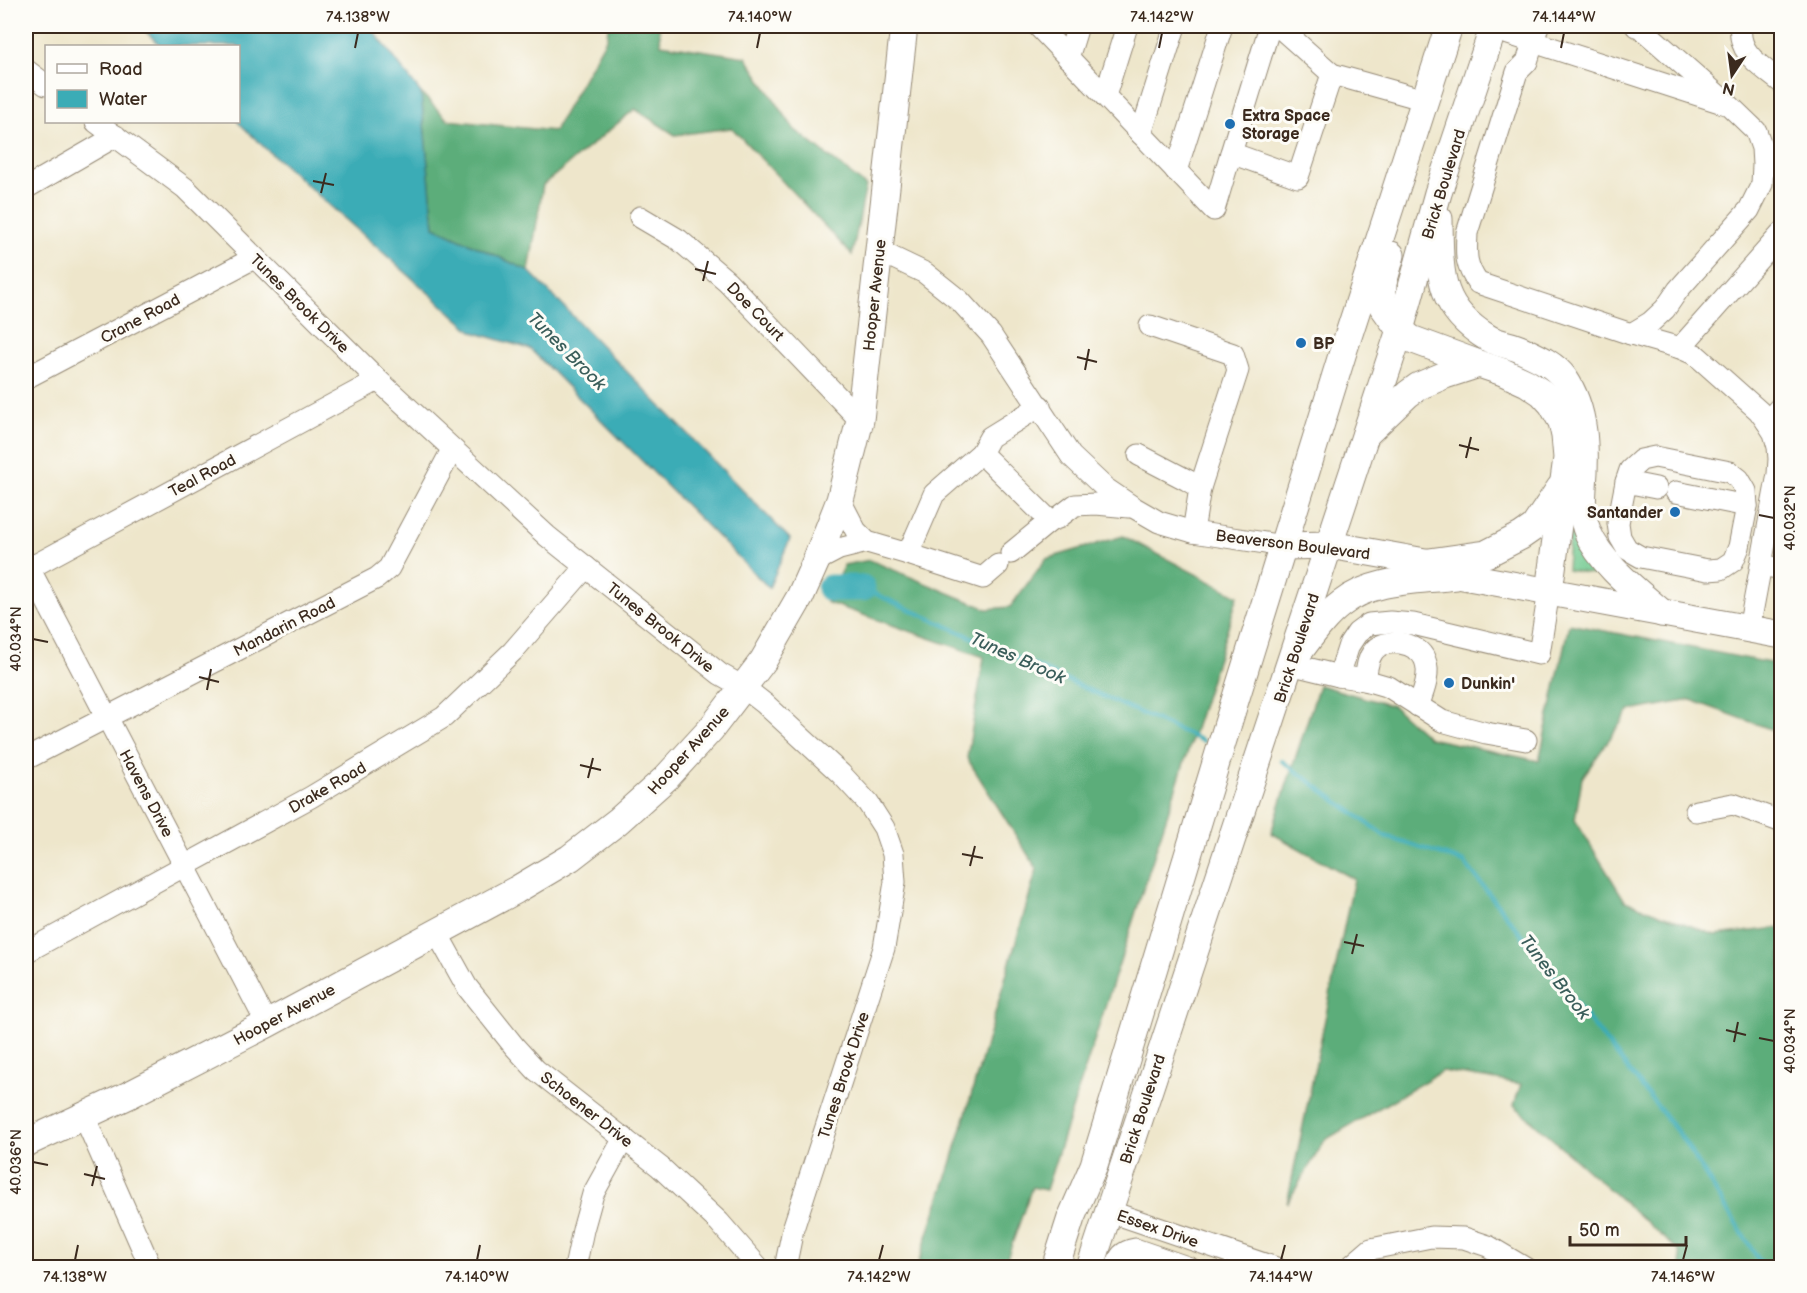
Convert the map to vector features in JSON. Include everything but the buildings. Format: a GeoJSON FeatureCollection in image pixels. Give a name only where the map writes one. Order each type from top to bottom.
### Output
{"type":"FeatureCollection","features":[{"type":"Feature","properties":{"kind":"main road","name":"Hooper Avenue"},"geometry":{"type":"LineString","coordinates":[[26,1143],[129,1095],[267,1024],[516,890],[570,858],[618,821],[666,778],[711,729],[763,661],[786,622],[816,561],[840,500],[860,420],[904,26]]}},
{"type":"Feature","properties":{"kind":"main road","name":"Brick Boulevard"},"geometry":{"type":"LineString","coordinates":[[1090,1268],[1400,330],[1438,193],[1494,27]]}},
{"type":"Feature","properties":{"kind":"main road","name":"Brick Boulevard"},"geometry":{"type":"LineString","coordinates":[[1055,1268],[1071,1218],[1094,1165],[1343,352],[1447,32]]}},
{"type":"Feature","properties":{"kind":"main road"},"geometry":{"type":"LineString","coordinates":[[1447,32],[1434,107],[1383,283],[1382,305],[1400,330],[1411,339],[1527,383],[1542,393],[1552,404],[1562,422],[1567,458],[1549,591]]}},
{"type":"Feature","properties":{"kind":"main road"},"geometry":{"type":"LineString","coordinates":[[1438,193],[1443,282],[1448,297],[1459,316],[1489,339],[1544,360],[1562,376],[1576,399],[1583,428],[1584,487],[1581,510],[1588,534],[1619,574],[1662,613]]}},
{"type":"Feature","properties":{"kind":"main road"},"geometry":{"type":"LineString","coordinates":[[1363,437],[1419,386],[1479,364]]}},
{"type":"Feature","properties":{"kind":"main road"},"geometry":{"type":"LineString","coordinates":[[1425,562],[1486,554],[1521,536],[1534,526],[1563,484]]}},
{"type":"Feature","properties":{"kind":"main road","name":"Beaverson Boulevard"},"geometry":{"type":"LineString","coordinates":[[1284,546],[1330,545],[1425,562],[1463,576],[1782,635]]}},
{"type":"Feature","properties":{"kind":"main road"},"geometry":{"type":"LineString","coordinates":[[1291,663],[1319,625],[1342,603],[1363,591],[1386,583],[1463,576]]}},
{"type":"Feature","properties":{"kind":"main road"},"geometry":{"type":"LineString","coordinates":[[1094,1165],[1097,1184],[1108,1211]]}},
{"type":"Feature","properties":{"kind":"street"},"geometry":{"type":"LineString","coordinates":[[1038,26],[1214,210],[1270,26]]}},
{"type":"Feature","properties":{"kind":"street"},"geometry":{"type":"LineString","coordinates":[[1068,58],[1078,26]]}},
{"type":"Feature","properties":{"kind":"street"},"geometry":{"type":"LineString","coordinates":[[1105,96],[1127,26]]}},
{"type":"Feature","properties":{"kind":"street"},"geometry":{"type":"LineString","coordinates":[[1141,134],[1175,26]]}},
{"type":"Feature","properties":{"kind":"street"},"geometry":{"type":"LineString","coordinates":[[1176,171],[1222,26]]}},
{"type":"Feature","properties":{"kind":"street"},"geometry":{"type":"LineString","coordinates":[[1278,26],[1332,74],[1425,100]]}},
{"type":"Feature","properties":{"kind":"street"},"geometry":{"type":"LineString","coordinates":[[1632,334],[1651,322],[1665,309],[1678,290],[1749,210],[1762,184],[1763,165],[1762,148],[1756,131],[1640,27],[1636,26]]}},
{"type":"Feature","properties":{"kind":"street"},"geometry":{"type":"LineString","coordinates":[[1741,26],[1742,44],[1747,53],[1782,83]]}},
{"type":"Feature","properties":{"kind":"street"},"geometry":{"type":"LineString","coordinates":[[1494,27],[1536,34],[1729,105]]}},
{"type":"Feature","properties":{"kind":"street"},"geometry":{"type":"LineString","coordinates":[[1536,34],[1527,62],[1517,72],[1467,233],[1466,254],[1469,271],[1478,283],[1696,355],[1759,411],[1774,433],[1779,459],[1749,629]]}},
{"type":"Feature","properties":{"kind":"street"},"geometry":{"type":"LineString","coordinates":[[26,70],[45,84]]}},
{"type":"Feature","properties":{"kind":"street"},"geometry":{"type":"LineString","coordinates":[[1231,153],[1298,177],[1332,74]]}},
{"type":"Feature","properties":{"kind":"street","name":"Tunes Brook Drive"},"geometry":{"type":"LineString","coordinates":[[97,123],[184,188],[378,380],[547,536],[720,674],[743,687],[765,704],[842,774],[868,803],[884,828],[893,854],[895,882],[884,948],[793,1229],[785,1268]]}},
{"type":"Feature","properties":{"kind":"street"},"geometry":{"type":"LineString","coordinates":[[26,188],[116,136]]}},
{"type":"Feature","properties":{"kind":"street","name":"Doe Court"},"geometry":{"type":"LineString","coordinates":[[640,217],[679,240],[727,281],[860,420]]}},
{"type":"Feature","properties":{"kind":"street"},"geometry":{"type":"LineString","coordinates":[[1680,348],[1782,233]]}},
{"type":"Feature","properties":{"kind":"street","name":"Beaverson Boulevard"},"geometry":{"type":"LineString","coordinates":[[879,251],[925,273],[960,301],[992,335],[1071,456],[1105,488],[1159,522],[1193,532],[1284,546]]}},
{"type":"Feature","properties":{"kind":"street","name":"Crane Road"},"geometry":{"type":"LineString","coordinates":[[26,378],[254,258]]}},
{"type":"Feature","properties":{"kind":"street"},"geometry":{"type":"LineString","coordinates":[[1150,326],[1233,354],[1238,370],[1200,488],[1193,532]]}},
{"type":"Feature","properties":{"kind":"street","name":"Teal Road"},"geometry":{"type":"LineString","coordinates":[[27,567],[378,380]]}},
{"type":"Feature","properties":{"kind":"street"},"geometry":{"type":"LineString","coordinates":[[1767,422],[1782,405]]}},
{"type":"Feature","properties":{"kind":"street"},"geometry":{"type":"LineString","coordinates":[[908,554],[934,494],[981,453],[990,437],[1040,406]]}},
{"type":"Feature","properties":{"kind":"street","name":"Mandarin Road"},"geometry":{"type":"LineString","coordinates":[[26,759],[377,578],[389,568],[452,450]]}},
{"type":"Feature","properties":{"kind":"street"},"geometry":{"type":"LineString","coordinates":[[981,453],[1050,521]]}},
{"type":"Feature","properties":{"kind":"street"},"geometry":{"type":"LineString","coordinates":[[1139,455],[1200,488]]}},
{"type":"Feature","properties":{"kind":"street"},"geometry":{"type":"LineString","coordinates":[[1654,457],[1730,472],[1739,479],[1746,491],[1745,516],[1739,547],[1733,561],[1721,569],[1708,570],[1641,557],[1627,549],[1620,537],[1618,524],[1630,470],[1641,460],[1654,457]]}},
{"type":"Feature","properties":{"kind":"street"},"geometry":{"type":"LineString","coordinates":[[1626,482],[1666,490],[1745,516],[1767,530]]}},
{"type":"Feature","properties":{"kind":"street"},"geometry":{"type":"LineString","coordinates":[[840,500],[856,531],[867,542],[983,578],[1050,521],[1075,505],[1133,507]]}},
{"type":"Feature","properties":{"kind":"street"},"geometry":{"type":"LineString","coordinates":[[816,561],[839,549],[867,542]]}},
{"type":"Feature","properties":{"kind":"street"},"geometry":{"type":"LineString","coordinates":[[1761,565],[1782,569]]}},
{"type":"Feature","properties":{"kind":"street","name":"Havens Drive"},"geometry":{"type":"LineString","coordinates":[[27,567],[267,1024]]}},
{"type":"Feature","properties":{"kind":"street","name":"Drake Road"},"geometry":{"type":"LineString","coordinates":[[26,951],[311,797],[444,717],[513,651],[586,567]]}},
{"type":"Feature","properties":{"kind":"street"},"geometry":{"type":"LineString","coordinates":[[1339,676],[1349,645],[1357,633],[1369,624],[1405,623],[1539,654],[1549,591]]}},
{"type":"Feature","properties":{"kind":"street"},"geometry":{"type":"LineString","coordinates":[[1402,644],[1405,623]]}},
{"type":"Feature","properties":{"kind":"street"},"geometry":{"type":"LineString","coordinates":[[1365,680],[1368,660],[1381,644],[1392,643],[1413,647],[1421,652],[1427,669],[1418,706]]}},
{"type":"Feature","properties":{"kind":"street"},"geometry":{"type":"LineString","coordinates":[[1291,663],[1389,687],[1442,721],[1486,733],[1526,740]]}},
{"type":"Feature","properties":{"kind":"street"},"geometry":{"type":"LineString","coordinates":[[1696,811],[1733,804],[1782,822]]}},
{"type":"Feature","properties":{"kind":"street","name":"Schoener Drive"},"geometry":{"type":"LineString","coordinates":[[437,933],[467,987],[536,1070],[660,1167],[719,1222],[759,1268]]}},
{"type":"Feature","properties":{"kind":"street"},"geometry":{"type":"LineString","coordinates":[[84,1116],[151,1268]]}},
{"type":"Feature","properties":{"kind":"street"},"geometry":{"type":"LineString","coordinates":[[575,1268],[593,1194],[624,1138]]}},
{"type":"Feature","properties":{"kind":"street","name":"Essex Drive"},"geometry":{"type":"LineString","coordinates":[[1108,1211],[1276,1268]]}},
{"type":"Feature","properties":{"kind":"street"},"geometry":{"type":"LineString","coordinates":[[1349,1268],[1371,1249],[1431,1237],[1464,1238],[1488,1246],[1525,1268]]}},
{"type":"Feature","properties":{"kind":"street"},"geometry":{"type":"LineString","coordinates":[[1116,1268],[1122,1254],[1127,1250],[1135,1250],[1190,1268]]}},
{"type":"Feature","properties":{"kind":"green space"},"geometry":{"type":"Polygon","coordinates":[[[608,26],[659,26],[661,44],[746,57],[794,129],[866,186],[852,255],[732,128],[675,135],[635,109],[543,185],[529,271],[434,227],[421,93],[448,120],[554,131],[607,37],[608,26]]]}},
{"type":"Feature","properties":{"kind":"green space"},"geometry":{"type":"Polygon","coordinates":[[[1570,519],[1605,576],[1567,570],[1570,519]]]}},
{"type":"Feature","properties":{"kind":"green space"},"geometry":{"type":"Polygon","coordinates":[[[1123,536],[1238,596],[1046,1190],[1032,1187],[1004,1267],[917,1267],[952,1161],[1037,869],[967,758],[984,657],[826,602],[844,565],[870,560],[987,609],[1010,607],[1046,559],[1123,536]]]}},
{"type":"Feature","properties":{"kind":"green space"},"geometry":{"type":"Polygon","coordinates":[[[1569,624],[1781,665],[1781,733],[1691,700],[1629,711],[1582,778],[1575,820],[1625,901],[1715,935],[1779,928],[1781,930],[1782,1163],[1778,1163],[1781,1267],[1681,1267],[1679,1251],[1514,1105],[1521,1084],[1442,1071],[1325,1140],[1287,1203],[1354,879],[1271,833],[1319,685],[1393,706],[1429,738],[1539,761],[1569,624]]]}},
{"type":"Feature","properties":{"kind":"water"},"geometry":{"type":"Polygon","coordinates":[[[136,26],[370,26],[421,93],[434,227],[529,271],[790,539],[769,588],[530,349],[473,332],[239,123],[240,45],[160,45],[142,28],[136,26]]]}},
{"type":"Feature","properties":{"kind":"waterway","name":"Tunes Brook"},"geometry":{"type":"LineString","coordinates":[[830,588],[862,588]]}},
{"type":"Feature","properties":{"kind":"waterway","name":"Tunes Brook"},"geometry":{"type":"LineString","coordinates":[[862,588],[1203,741]]}},
{"type":"Feature","properties":{"kind":"waterway","name":"Tunes Brook"},"geometry":{"type":"LineString","coordinates":[[1282,761],[1385,836],[1464,862],[1680,1135],[1764,1268]]}},
{"type":"Feature","properties":{"kind":"place","name":"Extra Space Storage"},"geometry":{"type":"Point","coordinates":[1230,124]}},
{"type":"Feature","properties":{"kind":"place","name":"BP"},"geometry":{"type":"Point","coordinates":[1301,343]}},
{"type":"Feature","properties":{"kind":"place","name":"Santander"},"geometry":{"type":"Point","coordinates":[1675,512]}},
{"type":"Feature","properties":{"kind":"place","name":"Dunkin'"},"geometry":{"type":"Point","coordinates":[1449,683]}}]}
